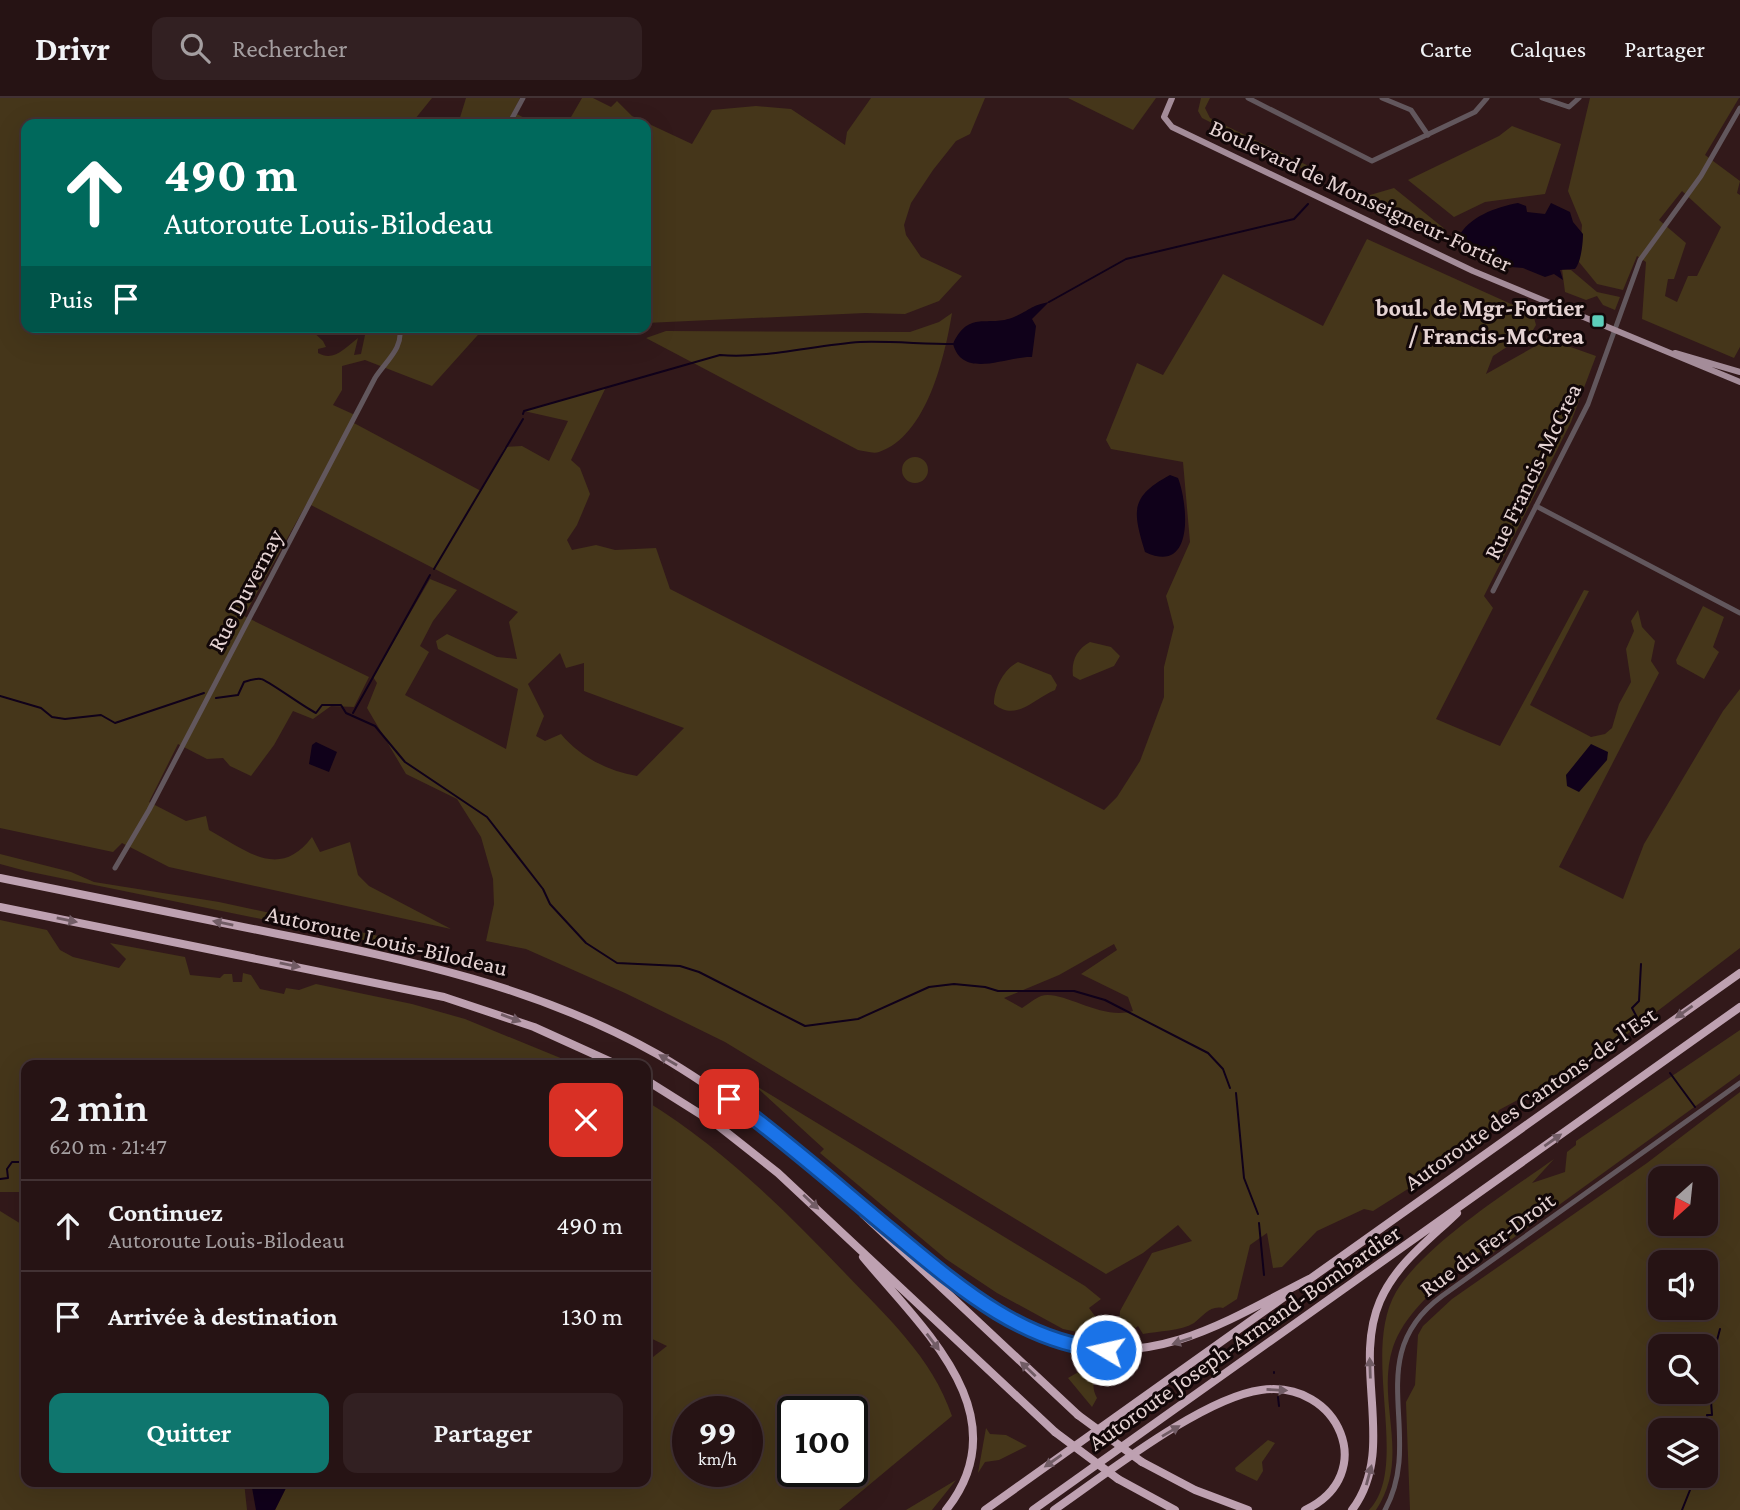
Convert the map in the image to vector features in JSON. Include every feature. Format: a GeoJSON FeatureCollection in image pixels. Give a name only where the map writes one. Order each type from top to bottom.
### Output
{"type":"FeatureCollection","features":[{"type":"Feature","properties":{"kind":"highway","name":"Autoroute Louis-Bilodeau"},"geometry":{"type":"LineString","coordinates":[[0,878],[421,963],[528,994],[607,1028],[672,1063],[743,1109],[806,1160]]}},
{"type":"Feature","properties":{"kind":"highway","name":"Autoroute Louis-Bilodeau"},"geometry":{"type":"LineString","coordinates":[[0,906],[450,999],[534,1027],[607,1060]]}},
{"type":"Feature","properties":{"kind":"highway","name":"Autoroute des Cantons-de-l'Est"},"geometry":{"type":"LineString","coordinates":[[1308,1279],[1740,973]]}},
{"type":"Feature","properties":{"kind":"highway","name":"Autoroute des Cantons-de-l'Est"},"geometry":{"type":"LineString","coordinates":[[1476,1195],[1740,1007]]}},
{"type":"Feature","properties":{"kind":"highway"},"geometry":{"type":"LineString","coordinates":[[651,1083],[747,1148],[840,1230],[1055,1432],[1118,1479],[1175,1510]]}},
{"type":"Feature","properties":{"kind":"highway"},"geometry":{"type":"LineString","coordinates":[[806,1160],[987,1305],[1030,1331],[1073,1345],[1127,1351],[1176,1343],[1211,1330],[1308,1279]]}},
{"type":"Feature","properties":{"kind":"highway"},"geometry":{"type":"LineString","coordinates":[[806,1160],[1078,1415],[1142,1462],[1195,1490],[1248,1510]]}},
{"type":"Feature","properties":{"kind":"highway"},"geometry":{"type":"LineString","coordinates":[[1352,1510],[1364,1492],[1372,1460],[1370,1345],[1379,1304],[1400,1268],[1476,1195]]}},
{"type":"Feature","properties":{"kind":"highway","name":"Autoroute Joseph-Armand-Bombardier"},"geometry":{"type":"LineString","coordinates":[[1033,1510],[1476,1195]]}},
{"type":"Feature","properties":{"kind":"highway"},"geometry":{"type":"LineString","coordinates":[[840,1230],[936,1345],[965,1393],[973,1420],[973,1451],[962,1485],[946,1510]]}},
{"type":"Feature","properties":{"kind":"highway","name":"Autoroute Joseph-Armand-Bombardier"},"geometry":{"type":"LineString","coordinates":[[985,1510],[1308,1279]]}},
{"type":"Feature","properties":{"kind":"highway"},"geometry":{"type":"LineString","coordinates":[[1054,1510],[1148,1445],[1212,1407],[1246,1393],[1269,1389],[1297,1392],[1316,1400],[1333,1417],[1341,1433],[1344,1456],[1338,1479],[1324,1498],[1305,1510]]}},
{"type":"Feature","properties":{"kind":"main road","name":"Boulevard de Monseigneur-Fortier"},"geometry":{"type":"LineString","coordinates":[[1172,98],[1165,120],[1172,127],[1400,237],[1614,332],[1740,381]]}},
{"type":"Feature","properties":{"kind":"main road","name":"Boulevard de Monseigneur-Fortier"},"geometry":{"type":"LineString","coordinates":[[1660,349],[1740,372]]}},
{"type":"Feature","properties":{"kind":"street"},"geometry":{"type":"LineString","coordinates":[[512,119],[523,98]]}},
{"type":"Feature","properties":{"kind":"street"},"geometry":{"type":"LineString","coordinates":[[1248,98],[1372,161],[1479,110],[1487,98]]}},
{"type":"Feature","properties":{"kind":"street"},"geometry":{"type":"LineString","coordinates":[[1382,98],[1411,110],[1428,135]]}},
{"type":"Feature","properties":{"kind":"street"},"geometry":{"type":"LineString","coordinates":[[1542,98],[1569,107],[1579,98]]}},
{"type":"Feature","properties":{"kind":"street","name":"Rue Francis-McCrea"},"geometry":{"type":"LineString","coordinates":[[1493,591],[1588,404],[1643,255],[1696,183],[1740,108]]}},
{"type":"Feature","properties":{"kind":"street","name":"Rue Duvernay"},"geometry":{"type":"LineString","coordinates":[[115,868],[149,810],[375,377],[397,347],[400,333]]}},
{"type":"Feature","properties":{"kind":"street"},"geometry":{"type":"LineString","coordinates":[[1536,506],[1740,613]]}},
{"type":"Feature","properties":{"kind":"street","name":"Rue du Fer-Droit"},"geometry":{"type":"LineString","coordinates":[[1385,1510],[1399,1471],[1400,1353],[1407,1335],[1422,1313],[1740,1083]]}},
{"type":"Feature","properties":{"kind":"shaded area"},"geometry":{"type":"Polygon","coordinates":[[[0,98],[432,98],[415,119],[21,119],[21,333],[314,333],[326,347],[318,349],[318,353],[329,356],[339,353],[358,338],[354,355],[361,354],[367,333],[480,333],[432,386],[365,360],[342,366],[342,390],[333,405],[355,415],[352,422],[481,491],[505,447],[522,446],[549,461],[568,421],[524,411],[606,387],[571,460],[580,468],[590,494],[577,525],[567,540],[572,550],[596,545],[615,550],[656,548],[670,589],[1104,810],[1117,797],[1140,761],[1164,697],[1164,667],[1174,627],[1166,596],[1190,542],[1183,462],[1111,449],[1106,440],[1137,363],[1163,375],[1223,274],[1323,326],[1367,239],[1533,314],[1536,325],[1533,330],[1493,356],[1486,374],[1548,339],[1596,356],[1571,422],[1484,596],[1493,608],[1436,719],[1500,746],[1584,590],[1589,591],[1530,705],[1591,737],[1605,734],[1612,728],[1619,704],[1631,682],[1626,649],[1634,631],[1631,621],[1638,610],[1642,627],[1655,641],[1651,661],[1659,673],[1559,867],[1623,899],[1644,844],[1723,711],[1740,689],[1740,948],[1583,1068],[1568,1069],[1555,1080],[1499,1110],[1489,1132],[1459,1155],[1448,1157],[1433,1167],[1430,1175],[1373,1211],[1364,1209],[1317,1231],[1282,1267],[1273,1268],[1267,1233],[1250,1245],[1237,1299],[1223,1308],[1210,1310],[1183,1328],[1143,1334],[1138,1326],[1125,1336],[1096,1336],[1063,1329],[997,1293],[946,1259],[820,1153],[824,1149],[753,1084],[1085,1286],[1101,1299],[1089,1308],[1103,1327],[1119,1327],[1120,1311],[1152,1253],[1192,1241],[1178,1225],[1143,1253],[1106,1274],[725,1042],[526,949],[486,941],[494,904],[493,879],[481,837],[457,799],[406,774],[367,708],[377,683],[373,677],[430,579],[457,590],[433,621],[420,646],[429,652],[405,695],[506,749],[518,689],[438,649],[436,641],[447,634],[497,657],[517,659],[509,622],[518,612],[307,503],[244,616],[369,677],[354,707],[331,706],[313,719],[293,711],[274,745],[251,776],[230,766],[223,758],[207,759],[178,744],[149,802],[186,821],[206,816],[209,830],[249,853],[262,857],[287,857],[300,850],[312,837],[320,852],[350,842],[358,875],[369,886],[451,929],[169,867],[122,843],[113,852],[0,828],[0,98]],[[560,653],[528,684],[544,716],[536,736],[545,741],[561,734],[577,750],[595,762],[637,776],[684,728],[584,691],[584,663],[566,668],[560,653]],[[1114,944],[1059,975],[1004,998],[1022,1008],[1041,996],[1050,995],[1108,1012],[1133,1011],[1128,997],[1081,974],[1117,950],[1114,944]]]}},
{"type":"Feature","properties":{"kind":"shaded area"},"geometry":{"type":"Polygon","coordinates":[[[466,98],[520,98],[513,112],[526,119],[460,119],[466,98]]]}},
{"type":"Feature","properties":{"kind":"shaded area"},"geometry":{"type":"Polygon","coordinates":[[[582,98],[593,98],[611,107],[617,101],[638,119],[570,119],[582,98]]]}},
{"type":"Feature","properties":{"kind":"shaded area"},"geometry":{"type":"Polygon","coordinates":[[[871,98],[985,98],[970,134],[956,141],[933,170],[911,203],[904,225],[906,235],[921,257],[962,276],[939,301],[905,314],[865,313],[651,323],[651,125],[692,144],[712,110],[756,106],[791,109],[845,145],[847,132],[871,98]]]}},
{"type":"Feature","properties":{"kind":"shaded area"},"geometry":{"type":"Polygon","coordinates":[[[1068,98],[1156,98],[1133,130],[1068,98]]]}},
{"type":"Feature","properties":{"kind":"shaded area"},"geometry":{"type":"Polygon","coordinates":[[[1201,98],[1210,98],[1205,108],[1210,118],[1319,171],[1323,179],[1202,118],[1198,111],[1201,98]]]}},
{"type":"Feature","properties":{"kind":"shaded area"},"geometry":{"type":"Polygon","coordinates":[[[1590,98],[1739,98],[1705,155],[1740,181],[1737,193],[1740,195],[1740,347],[1734,358],[1642,319],[1646,262],[1637,256],[1623,290],[1597,284],[1579,262],[1582,225],[1568,191],[1590,98]],[[1682,191],[1659,220],[1686,243],[1674,279],[1668,279],[1665,296],[1677,302],[1688,276],[1697,276],[1721,227],[1682,191]]]}},
{"type":"Feature","properties":{"kind":"shaded area"},"geometry":{"type":"Polygon","coordinates":[[[1512,126],[1561,144],[1545,194],[1485,202],[1454,217],[1408,180],[1499,136],[1512,126]]]}},
{"type":"Feature","properties":{"kind":"shaded area"},"geometry":{"type":"Polygon","coordinates":[[[1394,188],[1446,230],[1443,236],[1369,201],[1370,195],[1394,188]]]}},
{"type":"Feature","properties":{"kind":"shaded area"},"geometry":{"type":"Polygon","coordinates":[[[1518,203],[1526,206],[1527,212],[1545,214],[1551,203],[1570,212],[1573,222],[1583,234],[1579,262],[1575,269],[1560,270],[1563,280],[1554,274],[1545,277],[1523,268],[1511,267],[1458,238],[1469,224],[1484,214],[1518,203]]]}},
{"type":"Feature","properties":{"kind":"shaded area"},"geometry":{"type":"Polygon","coordinates":[[[1562,269],[1571,270],[1597,292],[1620,297],[1615,310],[1603,305],[1597,296],[1586,300],[1565,292],[1562,269]]]}},
{"type":"Feature","properties":{"kind":"shaded area"},"geometry":{"type":"Polygon","coordinates":[[[1049,302],[1032,319],[1036,326],[1032,357],[976,364],[958,355],[953,344],[959,333],[972,323],[1005,320],[1049,302]]]}},
{"type":"Feature","properties":{"kind":"shaded area"},"geometry":{"type":"Polygon","coordinates":[[[952,313],[938,372],[921,412],[910,430],[896,443],[877,453],[858,450],[646,338],[666,331],[910,332],[939,322],[952,313]]]}},
{"type":"Feature","properties":{"kind":"shaded area"},"geometry":{"type":"Polygon","coordinates":[[[915,457],[924,461],[928,470],[924,479],[915,483],[906,479],[902,470],[906,461],[915,457]]]}},
{"type":"Feature","properties":{"kind":"shaded area"},"geometry":{"type":"Polygon","coordinates":[[[1170,475],[1178,478],[1182,490],[1184,534],[1180,546],[1173,554],[1161,557],[1145,552],[1137,516],[1141,498],[1170,475]]]}},
{"type":"Feature","properties":{"kind":"shaded area"},"geometry":{"type":"Polygon","coordinates":[[[1703,606],[1724,617],[1713,647],[1719,652],[1704,679],[1677,664],[1676,660],[1703,606]]]}},
{"type":"Feature","properties":{"kind":"shaded area"},"geometry":{"type":"Polygon","coordinates":[[[1090,642],[1111,647],[1120,656],[1114,666],[1080,680],[1073,676],[1074,660],[1078,652],[1090,642]]]}},
{"type":"Feature","properties":{"kind":"shaded area"},"geometry":{"type":"Polygon","coordinates":[[[1018,662],[1051,675],[1057,685],[1055,690],[1024,708],[1010,711],[1002,709],[994,704],[996,692],[1004,674],[1018,662]]]}},
{"type":"Feature","properties":{"kind":"shaded area"},"geometry":{"type":"Polygon","coordinates":[[[316,742],[337,752],[329,772],[309,764],[312,745],[316,742]]]}},
{"type":"Feature","properties":{"kind":"shaded area"},"geometry":{"type":"Polygon","coordinates":[[[1591,744],[1608,752],[1607,760],[1579,792],[1567,786],[1566,775],[1591,744]]]}},
{"type":"Feature","properties":{"kind":"shaded area"},"geometry":{"type":"Polygon","coordinates":[[[0,854],[71,872],[94,882],[219,902],[388,938],[429,950],[427,953],[26,871],[0,864],[0,854]]]}},
{"type":"Feature","properties":{"kind":"shaded area"},"geometry":{"type":"Polygon","coordinates":[[[0,920],[47,930],[60,950],[73,957],[119,968],[126,959],[110,943],[185,957],[190,975],[220,978],[224,974],[232,974],[233,982],[242,982],[243,973],[251,975],[260,989],[284,994],[286,988],[299,990],[316,984],[412,1004],[465,1019],[565,1060],[21,1060],[21,1192],[0,1192],[0,920]]]}},
{"type":"Feature","properties":{"kind":"shaded area"},"geometry":{"type":"Polygon","coordinates":[[[1740,1030],[1740,1074],[1487,1257],[1479,1252],[1418,1306],[1399,1333],[1393,1347],[1388,1388],[1391,1469],[1386,1490],[1376,1510],[1369,1510],[1381,1491],[1386,1466],[1382,1346],[1386,1317],[1396,1292],[1409,1274],[1446,1238],[1554,1159],[1532,1183],[1565,1172],[1567,1152],[1576,1145],[1576,1141],[1740,1030]]]}},
{"type":"Feature","properties":{"kind":"shaded area"},"geometry":{"type":"Polygon","coordinates":[[[1740,1092],[1740,1510],[1410,1510],[1406,1402],[1415,1385],[1418,1335],[1423,1326],[1452,1299],[1647,1163],[1740,1092]]]}},
{"type":"Feature","properties":{"kind":"shaded area"},"geometry":{"type":"Polygon","coordinates":[[[651,1104],[700,1138],[751,1180],[821,1248],[906,1338],[933,1375],[952,1416],[868,1486],[868,1396],[777,1396],[777,1487],[867,1487],[839,1510],[275,1510],[286,1487],[651,1487],[653,1357],[667,1346],[651,1338],[651,1104]]]}},
{"type":"Feature","properties":{"kind":"shaded area"},"geometry":{"type":"Polygon","coordinates":[[[0,1211],[21,1224],[21,1487],[245,1487],[247,1510],[0,1510],[0,1211]]]}},
{"type":"Feature","properties":{"kind":"shaded area"},"geometry":{"type":"Polygon","coordinates":[[[1103,1365],[1094,1381],[1097,1398],[1092,1407],[1068,1378],[1089,1366],[1103,1365]]]}},
{"type":"Feature","properties":{"kind":"shaded area"},"geometry":{"type":"Polygon","coordinates":[[[986,1428],[990,1434],[1006,1435],[1027,1446],[999,1460],[985,1462],[978,1473],[986,1428]]]}},
{"type":"Feature","properties":{"kind":"shaded area"},"geometry":{"type":"Polygon","coordinates":[[[1268,1440],[1275,1443],[1262,1462],[1263,1471],[1257,1481],[1236,1471],[1235,1468],[1268,1440]]]}},
{"type":"Feature","properties":{"kind":"shaded area"},"geometry":{"type":"Polygon","coordinates":[[[956,1480],[932,1510],[906,1510],[956,1480]]]}},
{"type":"Feature","properties":{"kind":"shaded area"},"geometry":{"type":"Polygon","coordinates":[[[252,1487],[286,1487],[275,1510],[256,1510],[252,1487]]]}},
{"type":"Feature","properties":{"kind":"waterway"},"geometry":{"type":"LineString","coordinates":[[1049,302],[1126,259],[1294,219],[1308,204]]}},
{"type":"Feature","properties":{"kind":"waterway"},"geometry":{"type":"LineString","coordinates":[[523,414],[524,411],[720,355],[754,355],[860,342],[953,344]]}},
{"type":"Feature","properties":{"kind":"waterway"},"geometry":{"type":"LineString","coordinates":[[434,569],[523,419]]}},
{"type":"Feature","properties":{"kind":"waterway"},"geometry":{"type":"LineString","coordinates":[[353,713],[430,575]]}},
{"type":"Feature","properties":{"kind":"waterway"},"geometry":{"type":"LineString","coordinates":[[216,698],[238,695],[244,682],[261,679],[316,713],[322,705],[341,705],[346,713],[375,726],[405,762],[487,817],[543,889],[550,904],[586,943],[617,963],[680,966],[699,972],[805,1026],[858,1019],[929,987],[954,984],[998,991],[1074,991],[1105,1000],[1208,1053],[1223,1069],[1230,1088]]}},
{"type":"Feature","properties":{"kind":"waterway"},"geometry":{"type":"LineString","coordinates":[[0,696],[41,708],[52,717],[65,719],[101,715],[115,723],[204,693]]}},
{"type":"Feature","properties":{"kind":"waterway"},"geometry":{"type":"LineString","coordinates":[[1637,1027],[1640,1023],[1632,1008],[1639,1001],[1641,964]]}},
{"type":"Feature","properties":{"kind":"waterway"},"geometry":{"type":"LineString","coordinates":[[1670,1073],[1695,1107]]}},
{"type":"Feature","properties":{"kind":"waterway"},"geometry":{"type":"LineString","coordinates":[[1236,1093],[1244,1178],[1258,1214]]}},
{"type":"Feature","properties":{"kind":"waterway"},"geometry":{"type":"LineString","coordinates":[[0,1179],[8,1178],[7,1169],[12,1162],[21,1162]]}},
{"type":"Feature","properties":{"kind":"waterway"},"geometry":{"type":"LineString","coordinates":[[1259,1223],[1264,1275]]}},
{"type":"Feature","properties":{"kind":"waterway"},"geometry":{"type":"LineString","coordinates":[[1707,1418],[1707,1415],[1712,1415],[1711,1401],[1718,1378],[1712,1359],[1720,1329]]}},
{"type":"Feature","properties":{"kind":"waterway"},"geometry":{"type":"LineString","coordinates":[[1278,1397],[1279,1406]]}},
{"type":"Feature","properties":{"kind":"waterway"},"geometry":{"type":"LineString","coordinates":[[1682,1510],[1691,1488]]}},
{"type":"Feature","properties":{"kind":"place","name":"boul. de Mgr-Fortier / Francis-McCrea"},"geometry":{"type":"Point","coordinates":[1598,321]}},
{"type":"Feature","properties":{"kind":"route"},"geometry":{"type":"LineString","coordinates":[[729,1099],[927,1261],[993,1310],[1048,1338],[1080,1347],[1106,1350]]}}]}
